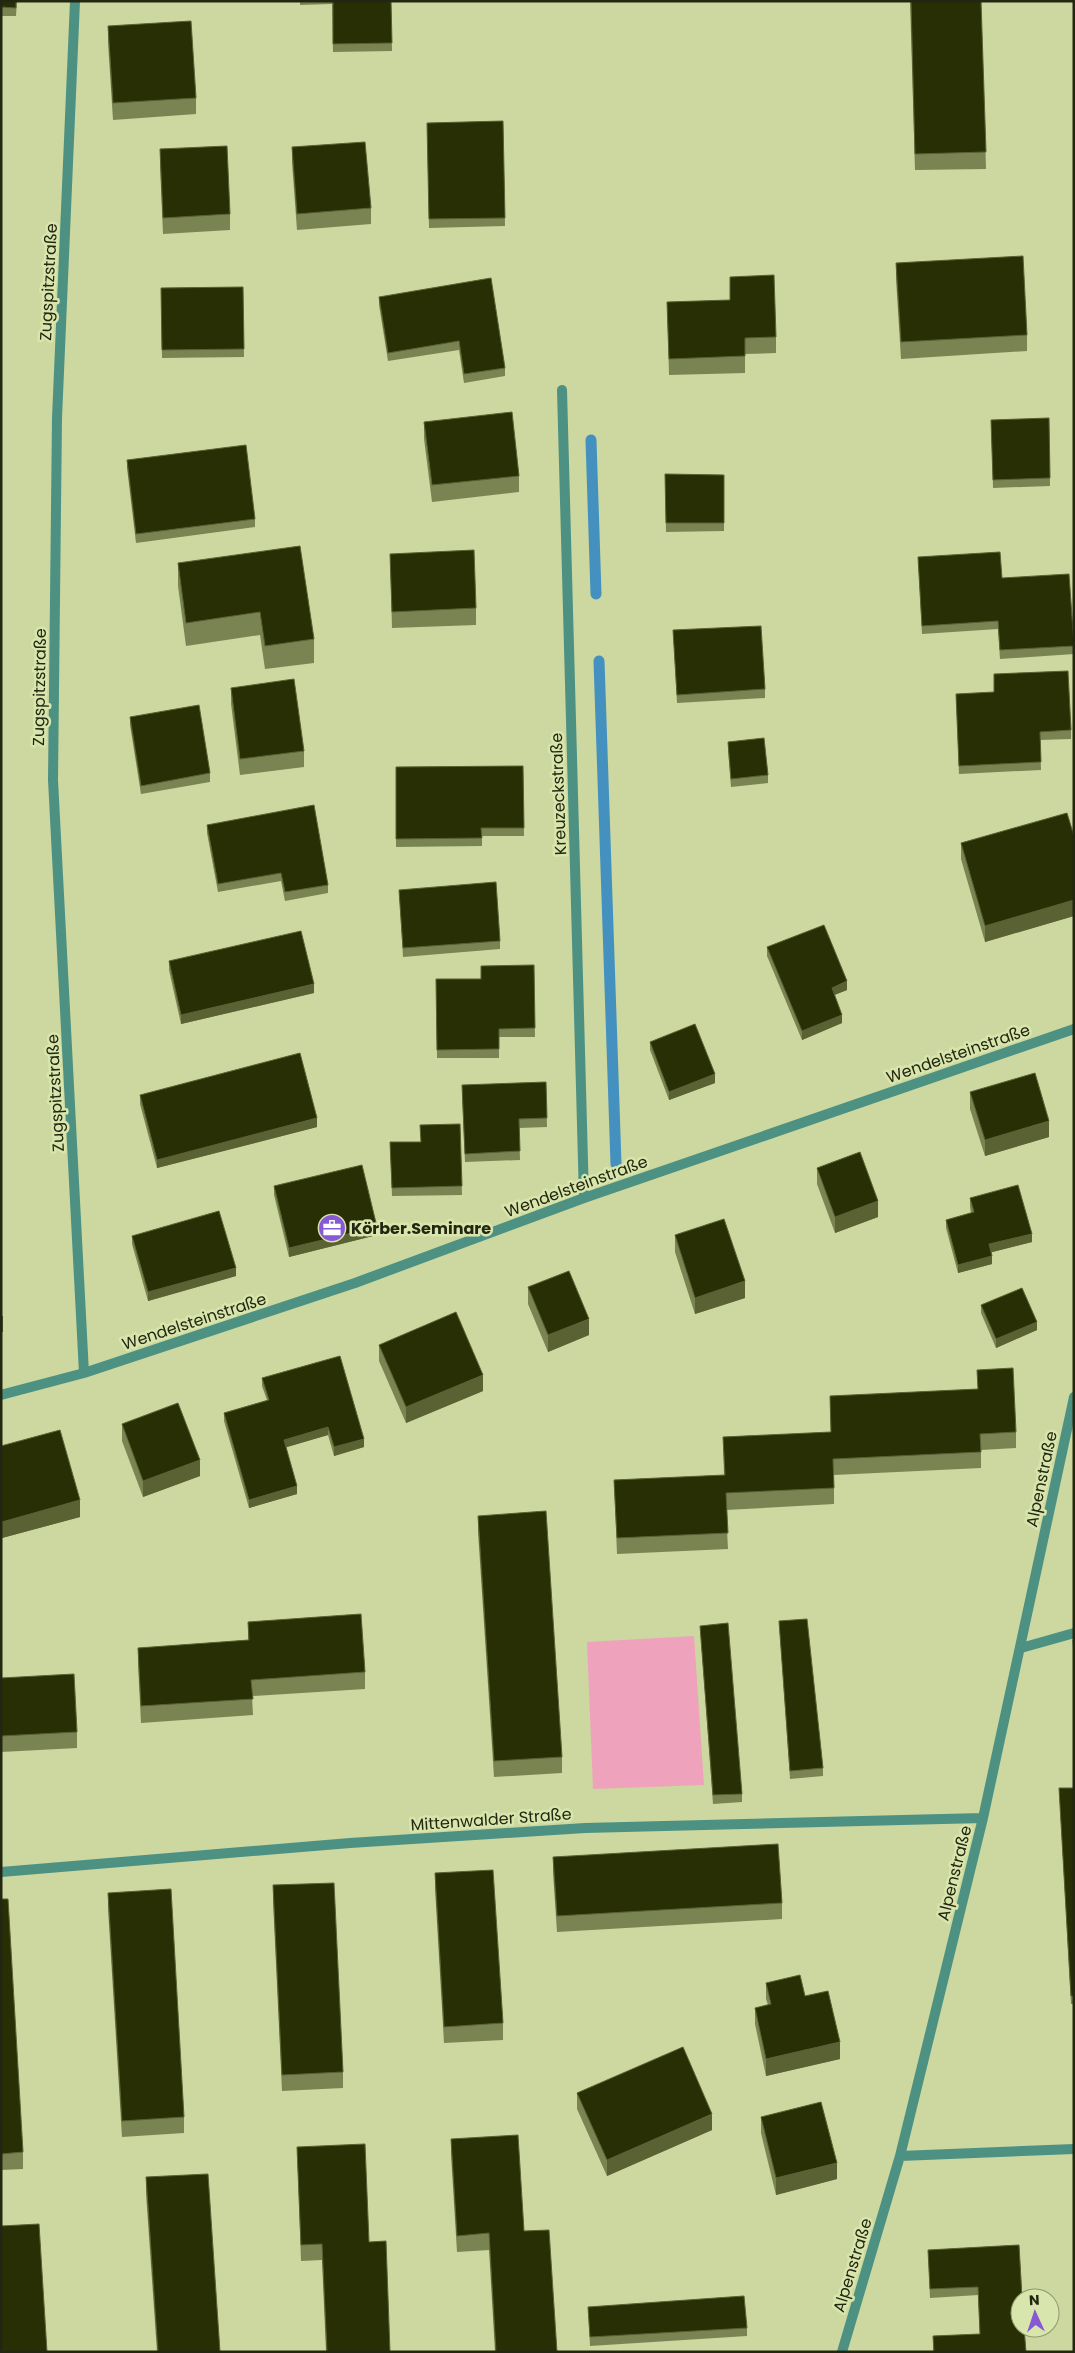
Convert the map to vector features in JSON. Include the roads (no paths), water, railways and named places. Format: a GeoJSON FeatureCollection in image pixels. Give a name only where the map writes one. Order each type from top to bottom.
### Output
{"type":"FeatureCollection","features":[{"type":"Feature","properties":{"kind":"street","name":"Zugspitzstraße"},"geometry":{"type":"LineString","coordinates":[[75,1],[57,418],[53,780],[84,1373]]}},
{"type":"Feature","properties":{"kind":"street","name":"Kreuzeckstraße"},"geometry":{"type":"LineString","coordinates":[[562,390],[584,1198]]}},
{"type":"Feature","properties":{"kind":"street","name":"Wendelsteinstraße"},"geometry":{"type":"LineString","coordinates":[[1,1395],[84,1373],[355,1283],[584,1198],[1074,1029]]}},
{"type":"Feature","properties":{"kind":"street","name":"Alpenstraße"},"geometry":{"type":"LineString","coordinates":[[842,2352],[900,2156],[983,1818],[1074,1397]]}},
{"type":"Feature","properties":{"kind":"street"},"geometry":{"type":"LineString","coordinates":[[1021,1648],[1074,1633]]}},
{"type":"Feature","properties":{"kind":"street","name":"Mittenwalder Straße"},"geometry":{"type":"LineString","coordinates":[[1,1872],[350,1843],[585,1828],[983,1818]]}},
{"type":"Feature","properties":{"kind":"street"},"geometry":{"type":"LineString","coordinates":[[900,2156],[1074,2149]]}},
{"type":"Feature","properties":{"kind":"waterway"},"geometry":{"type":"LineString","coordinates":[[591,440],[596,594]]}},
{"type":"Feature","properties":{"kind":"waterway"},"geometry":{"type":"LineString","coordinates":[[599,661],[616,1164]]}},
{"type":"Feature","properties":{"kind":"place","name":"Körber.Seminare"},"geometry":{"type":"Point","coordinates":[332,1228]}}]}
